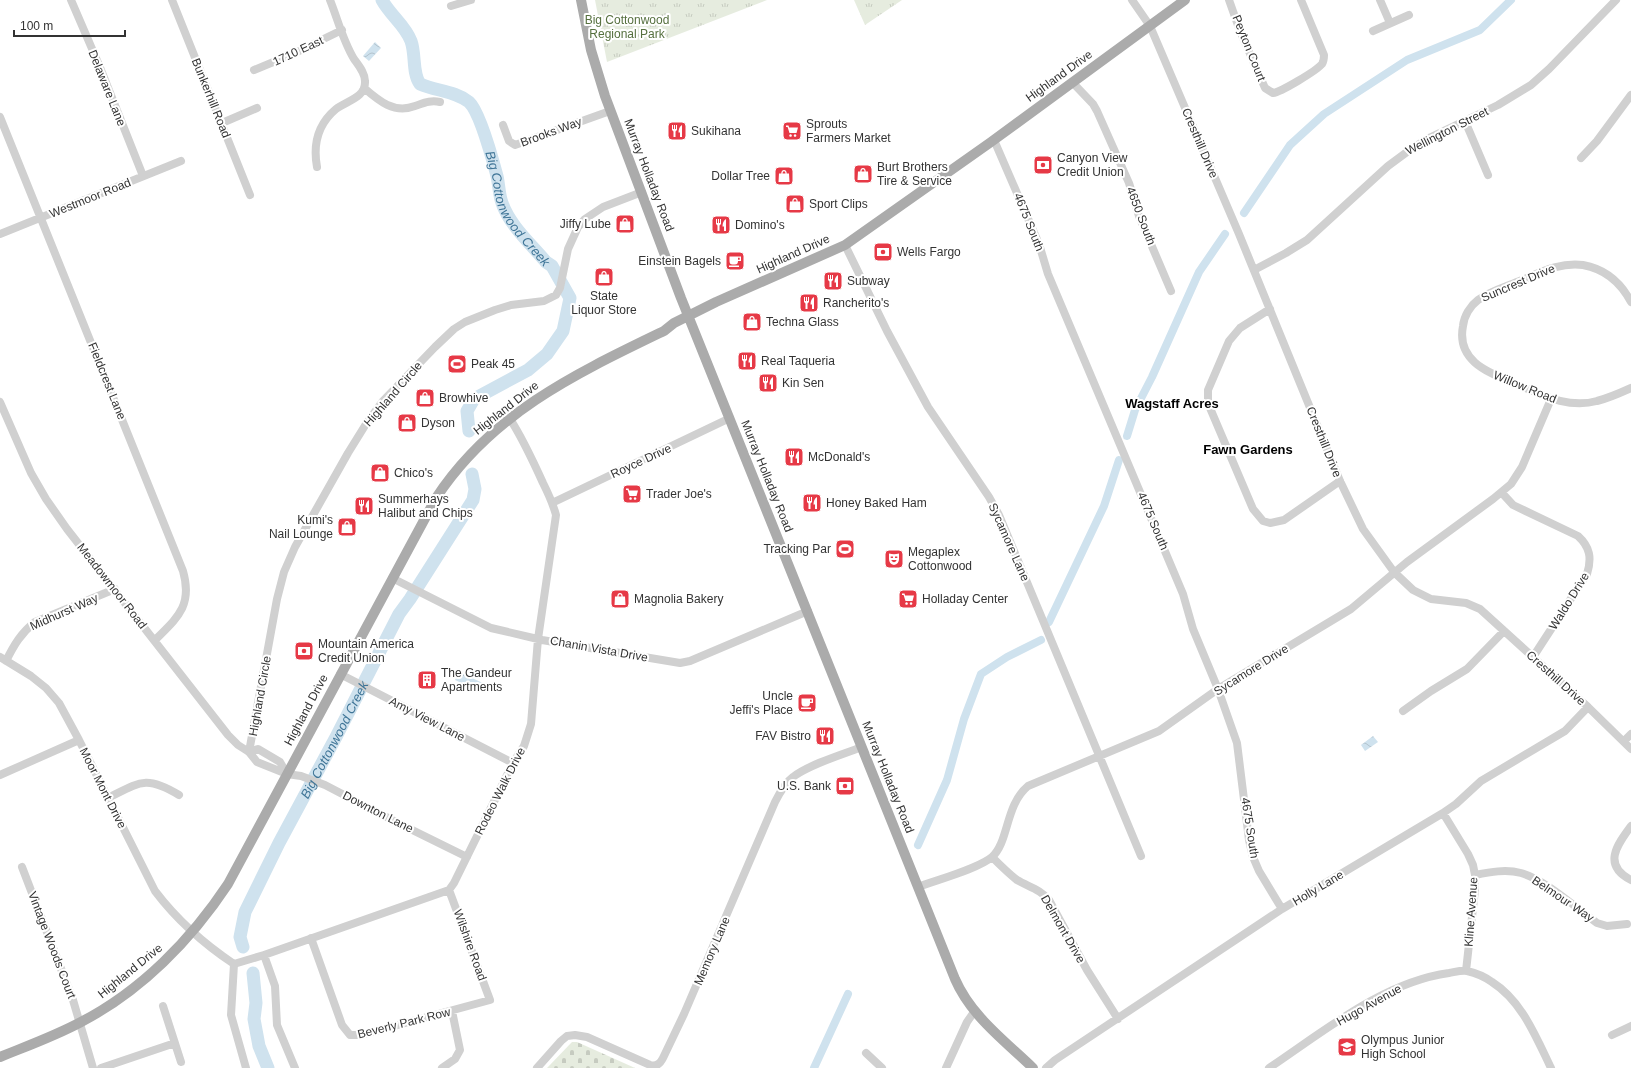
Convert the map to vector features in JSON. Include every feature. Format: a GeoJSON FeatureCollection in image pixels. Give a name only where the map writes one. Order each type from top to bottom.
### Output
{"type":"FeatureCollection","features":[{"type":"Feature","properties":{"kind":"main road","name":"Murray Holladay Road"},"geometry":{"type":"LineString","coordinates":[[581,0],[591,50],[610,111],[689,316],[958,988],[974,1012],[1033,1068]]}},
{"type":"Feature","properties":{"kind":"main road","name":"Highland Drive"},"geometry":{"type":"LineString","coordinates":[[0,1057],[80,1023],[104,1008],[142,981],[192,933],[228,884],[429,510],[453,474],[474,450],[532,402],[565,381],[664,331],[674,323],[736,293],[845,245],[994,140],[1185,0]]}},
{"type":"Feature","properties":{"kind":"street","name":"Delaware Lane"},"geometry":{"type":"LineString","coordinates":[[71,0],[99,65],[143,176]]}},
{"type":"Feature","properties":{"kind":"street","name":"Bunkerhill Road"},"geometry":{"type":"LineString","coordinates":[[172,0],[250,195]]}},
{"type":"Feature","properties":{"kind":"street"},"geometry":{"type":"LineString","coordinates":[[317,167],[316,144],[318,134],[323,123],[336,110],[358,96],[364,88],[364,76],[348,49],[330,0]]}},
{"type":"Feature","properties":{"kind":"street"},"geometry":{"type":"LineString","coordinates":[[451,6],[471,0]]}},
{"type":"Feature","properties":{"kind":"street","name":"Cresthill Drive"},"geometry":{"type":"LineString","coordinates":[[1132,0],[1150,26],[1254,270],[1340,481],[1363,529],[1394,572],[1408,586],[1431,598],[1471,604],[1480,609],[1588,707],[1631,749]]}},
{"type":"Feature","properties":{"kind":"street","name":"Peyton Court"},"geometry":{"type":"LineString","coordinates":[[1229,0],[1240,31],[1255,62],[1265,88],[1273,93],[1282,90],[1317,68],[1323,61],[1324,55],[1301,0]]}},
{"type":"Feature","properties":{"kind":"street"},"geometry":{"type":"LineString","coordinates":[[1380,0],[1390,23]]}},
{"type":"Feature","properties":{"kind":"street","name":"Wellington Street"},"geometry":{"type":"LineString","coordinates":[[1254,270],[1307,240],[1375,177],[1406,152],[1431,137],[1509,100],[1532,85],[1616,0]]}},
{"type":"Feature","properties":{"kind":"street"},"geometry":{"type":"LineString","coordinates":[[1373,31],[1409,15]]}},
{"type":"Feature","properties":{"kind":"street","name":"1710 East"},"geometry":{"type":"LineString","coordinates":[[254,70],[295,53],[342,30]]}},
{"type":"Feature","properties":{"kind":"street","name":"4650 South"},"geometry":{"type":"LineString","coordinates":[[1073,82],[1093,104],[1097,111],[1129,184],[1140,216],[1171,291]]}},
{"type":"Feature","properties":{"kind":"street"},"geometry":{"type":"LineString","coordinates":[[364,88],[384,104],[393,108],[407,109],[431,101],[440,102]]}},
{"type":"Feature","properties":{"kind":"street"},"geometry":{"type":"LineString","coordinates":[[1581,158],[1597,141],[1631,95]]}},
{"type":"Feature","properties":{"kind":"street"},"geometry":{"type":"LineString","coordinates":[[222,123],[257,108]]}},
{"type":"Feature","properties":{"kind":"street","name":"Brooks Way"},"geometry":{"type":"LineString","coordinates":[[503,125],[509,141],[515,145],[610,111]]}},
{"type":"Feature","properties":{"kind":"street","name":"Fieldcrest Lane"},"geometry":{"type":"LineString","coordinates":[[0,117],[186,580],[184,604],[180,612],[174,622],[155,640]]}},
{"type":"Feature","properties":{"kind":"street"},"geometry":{"type":"LineString","coordinates":[[1465,121],[1488,175]]}},
{"type":"Feature","properties":{"kind":"street","name":"4675 South"},"geometry":{"type":"LineString","coordinates":[[994,140],[1039,244],[1048,274],[1183,594],[1193,630],[1218,689],[1238,748],[1249,840],[1253,857],[1259,872],[1282,909]]}},
{"type":"Feature","properties":{"kind":"street","name":"Westmoor Road"},"geometry":{"type":"LineString","coordinates":[[0,234],[181,161]]}},
{"type":"Feature","properties":{"kind":"street","name":"Highland Circle"},"geometry":{"type":"LineString","coordinates":[[249,752],[277,599],[284,572],[295,547],[366,424],[393,391],[434,347],[454,329],[465,322],[495,310],[511,305],[537,302],[556,295],[560,288],[572,236],[585,220],[603,207],[642,192]]}},
{"type":"Feature","properties":{"kind":"street","name":"Sycamore Lane"},"geometry":{"type":"LineString","coordinates":[[845,245],[891,338],[928,407],[989,497],[999,515],[1142,856]]}},
{"type":"Feature","properties":{"kind":"street","name":"Suncrest Drive"},"geometry":{"type":"LineString","coordinates":[[1470,358],[1463,344],[1462,329],[1466,314],[1475,302],[1490,293],[1554,268],[1566,265],[1578,265],[1598,270],[1613,278],[1631,302]]}},
{"type":"Feature","properties":{"kind":"street"},"geometry":{"type":"LineString","coordinates":[[1270,309],[1240,328],[1230,341],[1208,390],[1208,402],[1210,408],[1253,509],[1263,521],[1270,523],[1284,520],[1340,481]]}},
{"type":"Feature","properties":{"kind":"street","name":"Willow Road"},"geometry":{"type":"LineString","coordinates":[[1470,358],[1479,367],[1490,373],[1551,399],[1575,404],[1589,403],[1631,388]]}},
{"type":"Feature","properties":{"kind":"street","name":"Sycamore Drive"},"geometry":{"type":"LineString","coordinates":[[992,857],[999,846],[1017,799],[1025,789],[1048,777],[1159,731],[1218,689],[1345,613],[1394,572],[1502,493],[1511,484],[1522,467],[1551,399]]}},
{"type":"Feature","properties":{"kind":"street","name":"Meadowmoor Road"},"geometry":{"type":"LineString","coordinates":[[0,402],[20,450],[46,499],[67,529],[228,735],[238,745],[249,752],[257,762],[287,774]]}},
{"type":"Feature","properties":{"kind":"street","name":"Royce Drive"},"geometry":{"type":"LineString","coordinates":[[552,503],[730,418]]}},
{"type":"Feature","properties":{"kind":"street","name":"Rodeo Walk Drive"},"geometry":{"type":"LineString","coordinates":[[449,890],[454,883],[513,763],[524,746],[531,724],[538,639],[556,515],[552,503],[521,437],[510,419]]}},
{"type":"Feature","properties":{"kind":"street","name":"Waldo Drive"},"geometry":{"type":"LineString","coordinates":[[1502,493],[1513,504],[1578,536],[1585,543],[1590,555],[1590,564],[1587,574],[1532,657]]}},
{"type":"Feature","properties":{"kind":"street","name":"Chanin Vista Drive"},"geometry":{"type":"LineString","coordinates":[[392,578],[491,628],[538,639],[680,663],[696,659],[808,611]]}},
{"type":"Feature","properties":{"kind":"street","name":"Midhurst Way"},"geometry":{"type":"LineString","coordinates":[[3,659],[25,629],[35,622],[115,589]]}},
{"type":"Feature","properties":{"kind":"street"},"geometry":{"type":"LineString","coordinates":[[1403,711],[1431,691],[1467,669],[1504,631]]}},
{"type":"Feature","properties":{"kind":"street","name":"Moor Mont Drive"},"geometry":{"type":"LineString","coordinates":[[3,659],[32,676],[46,688],[59,704],[155,891],[167,907],[192,933]]}},
{"type":"Feature","properties":{"kind":"street","name":"Amy View Lane"},"geometry":{"type":"LineString","coordinates":[[340,674],[513,763]]}},
{"type":"Feature","properties":{"kind":"street","name":"Holly Lane"},"geometry":{"type":"LineString","coordinates":[[1046,1068],[1055,1060],[1282,909],[1444,813],[1481,781],[1565,731],[1588,707]]}},
{"type":"Feature","properties":{"kind":"street"},"geometry":{"type":"LineString","coordinates":[[1624,741],[1631,734]]}},
{"type":"Feature","properties":{"kind":"street"},"geometry":{"type":"LineString","coordinates":[[0,775],[78,740]]}},
{"type":"Feature","properties":{"kind":"street","name":"Memory Lane"},"geometry":{"type":"LineString","coordinates":[[537,1068],[561,1041],[567,1036],[575,1034],[587,1037],[650,1065],[654,1066],[658,1064],[664,1058],[684,1014],[781,790],[798,773],[862,747]]}},
{"type":"Feature","properties":{"kind":"street","name":"Meadowmoor Road"},"geometry":{"type":"LineString","coordinates":[[249,752],[258,749],[280,762],[287,774]]}},
{"type":"Feature","properties":{"kind":"street","name":"Downton Lane"},"geometry":{"type":"LineString","coordinates":[[287,774],[302,776],[325,785],[467,857]]}},
{"type":"Feature","properties":{"kind":"street"},"geometry":{"type":"LineString","coordinates":[[108,798],[132,786],[151,782],[164,786],[179,795]]}},
{"type":"Feature","properties":{"kind":"street","name":"Kline Avenue"},"geometry":{"type":"LineString","coordinates":[[1444,813],[1468,854],[1473,865],[1475,875],[1475,890],[1466,971]]}},
{"type":"Feature","properties":{"kind":"street"},"geometry":{"type":"LineString","coordinates":[[1631,826],[1618,844],[1614,856],[1618,869],[1623,875],[1631,880]]}},
{"type":"Feature","properties":{"kind":"street"},"geometry":{"type":"LineString","coordinates":[[918,886],[962,871],[992,857]]}},
{"type":"Feature","properties":{"kind":"street","name":"Delmont Drive"},"geometry":{"type":"LineString","coordinates":[[992,857],[1018,881],[1038,890],[1049,900],[1087,970],[1118,1019]]}},
{"type":"Feature","properties":{"kind":"street","name":"Vintage Woods Court"},"geometry":{"type":"LineString","coordinates":[[22,867],[73,1000],[93,1068]]}},
{"type":"Feature","properties":{"kind":"street","name":"Belmour Way"},"geometry":{"type":"LineString","coordinates":[[1475,875],[1495,871],[1520,873],[1533,878],[1597,923],[1607,926],[1627,924]]}},
{"type":"Feature","properties":{"kind":"street"},"geometry":{"type":"LineString","coordinates":[[234,964],[264,955],[449,890]]}},
{"type":"Feature","properties":{"kind":"street","name":"Wilshire Road"},"geometry":{"type":"LineString","coordinates":[[449,890],[490,1000]]}},
{"type":"Feature","properties":{"kind":"street"},"geometry":{"type":"LineString","coordinates":[[192,933],[234,964]]}},
{"type":"Feature","properties":{"kind":"street","name":"Beverly Park Row"},"geometry":{"type":"LineString","coordinates":[[311,938],[342,1025],[350,1035],[361,1036],[490,1000]]}},
{"type":"Feature","properties":{"kind":"street"},"geometry":{"type":"LineString","coordinates":[[264,955],[275,986],[278,1025],[295,1068]]}},
{"type":"Feature","properties":{"kind":"street"},"geometry":{"type":"LineString","coordinates":[[234,964],[231,1015],[246,1068]]}},
{"type":"Feature","properties":{"kind":"street","name":"Hugo Avenue"},"geometry":{"type":"LineString","coordinates":[[1269,1068],[1349,1014],[1397,988],[1437,975],[1466,971],[1480,975],[1492,982],[1517,1004],[1533,1030],[1551,1068]]}},
{"type":"Feature","properties":{"kind":"street"},"geometry":{"type":"LineString","coordinates":[[163,1006],[180,1062]]}},
{"type":"Feature","properties":{"kind":"street"},"geometry":{"type":"LineString","coordinates":[[442,1068],[455,1059],[460,1053],[460,1044],[452,1011]]}},
{"type":"Feature","properties":{"kind":"street"},"geometry":{"type":"LineString","coordinates":[[946,1068],[974,1012]]}},
{"type":"Feature","properties":{"kind":"street"},"geometry":{"type":"LineString","coordinates":[[1612,1035],[1631,1026]]}},
{"type":"Feature","properties":{"kind":"street"},"geometry":{"type":"LineString","coordinates":[[101,1068],[175,1043]]}},
{"type":"Feature","properties":{"kind":"street"},"geometry":{"type":"LineString","coordinates":[[866,1053],[882,1068]]}},
{"type":"Feature","properties":{"kind":"green space","name":"Big Cottonwood Regional Park"},"geometry":{"type":"Polygon","coordinates":[[[595,0],[767,0],[607,62],[595,0]]]}},
{"type":"Feature","properties":{"kind":"green space"},"geometry":{"type":"Polygon","coordinates":[[[854,0],[902,0],[865,25],[854,0]]]}},
{"type":"Feature","properties":{"kind":"green space"},"geometry":{"type":"Polygon","coordinates":[[[572,1042],[577,1042],[635,1068],[547,1068],[572,1042]]]}},
{"type":"Feature","properties":{"kind":"water"},"geometry":{"type":"Polygon","coordinates":[[[375,42],[381,48],[369,61],[363,56],[375,42]]]}},
{"type":"Feature","properties":{"kind":"water"},"geometry":{"type":"Polygon","coordinates":[[[459,672],[485,684],[481,692],[455,680],[459,672]]]}},
{"type":"Feature","properties":{"kind":"water"},"geometry":{"type":"Polygon","coordinates":[[[1373,736],[1378,742],[1365,751],[1361,745],[1373,736]]]}},
{"type":"Feature","properties":{"kind":"waterway","name":"Big Cottonwood Creek"},"geometry":{"type":"LineString","coordinates":[[382,0],[405,30],[411,41],[416,75],[420,84],[464,98],[473,107],[482,126],[497,176],[501,200],[510,219],[515,227],[546,262],[552,266],[570,298],[563,331],[547,354],[528,370],[474,399],[467,411],[469,431]]}},
{"type":"Feature","properties":{"kind":"waterway"},"geometry":{"type":"LineString","coordinates":[[1244,213],[1290,145],[1324,114],[1407,60],[1480,30],[1511,0]]}},
{"type":"Feature","properties":{"kind":"waterway"},"geometry":{"type":"LineString","coordinates":[[1127,436],[1135,410],[1152,377],[1199,272],[1225,234]]}},
{"type":"Feature","properties":{"kind":"waterway"},"geometry":{"type":"LineString","coordinates":[[1049,622],[1104,506],[1119,460]]}},
{"type":"Feature","properties":{"kind":"waterway","name":"Big Cottonwood Creek"},"geometry":{"type":"LineString","coordinates":[[243,947],[240,937],[245,912],[279,843],[336,737],[399,614],[473,500],[475,489],[472,474]]}},
{"type":"Feature","properties":{"kind":"waterway"},"geometry":{"type":"LineString","coordinates":[[918,845],[947,780],[964,719],[981,674],[1007,657],[1041,640]]}},
{"type":"Feature","properties":{"kind":"waterway","name":"Big Cottonwood Creek"},"geometry":{"type":"LineString","coordinates":[[253,973],[256,1003],[254,1019],[259,1046],[268,1068]]}},
{"type":"Feature","properties":{"kind":"waterway"},"geometry":{"type":"LineString","coordinates":[[814,1068],[848,994]]}},
{"type":"Feature","properties":{"kind":"place","name":"Sukihana"},"geometry":{"type":"Point","coordinates":[677,131]}},
{"type":"Feature","properties":{"kind":"place","name":"Sprouts Farmers Market"},"geometry":{"type":"Point","coordinates":[792,131]}},
{"type":"Feature","properties":{"kind":"place","name":"Canyon View Credit Union"},"geometry":{"type":"Point","coordinates":[1043,165]}},
{"type":"Feature","properties":{"kind":"place","name":"Burt Brothers Tire & Service"},"geometry":{"type":"Point","coordinates":[863,174]}},
{"type":"Feature","properties":{"kind":"place","name":"Dollar Tree"},"geometry":{"type":"Point","coordinates":[784,176]}},
{"type":"Feature","properties":{"kind":"place","name":"Sport Clips"},"geometry":{"type":"Point","coordinates":[795,204]}},
{"type":"Feature","properties":{"kind":"place","name":"Jiffy Lube"},"geometry":{"type":"Point","coordinates":[625,224]}},
{"type":"Feature","properties":{"kind":"place","name":"Domino's"},"geometry":{"type":"Point","coordinates":[721,225]}},
{"type":"Feature","properties":{"kind":"place","name":"Wells Fargo"},"geometry":{"type":"Point","coordinates":[883,252]}},
{"type":"Feature","properties":{"kind":"place","name":"Einstein Bagels"},"geometry":{"type":"Point","coordinates":[735,261]}},
{"type":"Feature","properties":{"kind":"place","name":"State Liquor Store"},"geometry":{"type":"Point","coordinates":[604,277]}},
{"type":"Feature","properties":{"kind":"place","name":"Subway"},"geometry":{"type":"Point","coordinates":[833,281]}},
{"type":"Feature","properties":{"kind":"place","name":"Rancherito's"},"geometry":{"type":"Point","coordinates":[809,303]}},
{"type":"Feature","properties":{"kind":"place","name":"Techna Glass"},"geometry":{"type":"Point","coordinates":[752,322]}},
{"type":"Feature","properties":{"kind":"place","name":"Real Taqueria"},"geometry":{"type":"Point","coordinates":[747,361]}},
{"type":"Feature","properties":{"kind":"place","name":"Peak 45"},"geometry":{"type":"Point","coordinates":[457,364]}},
{"type":"Feature","properties":{"kind":"place","name":"Kin Sen"},"geometry":{"type":"Point","coordinates":[768,383]}},
{"type":"Feature","properties":{"kind":"place","name":"Browhive"},"geometry":{"type":"Point","coordinates":[425,398]}},
{"type":"Feature","properties":{"kind":"place","name":"Dyson"},"geometry":{"type":"Point","coordinates":[407,423]}},
{"type":"Feature","properties":{"kind":"place","name":"McDonald's"},"geometry":{"type":"Point","coordinates":[794,457]}},
{"type":"Feature","properties":{"kind":"place","name":"Chico's"},"geometry":{"type":"Point","coordinates":[380,473]}},
{"type":"Feature","properties":{"kind":"place","name":"Trader Joe's"},"geometry":{"type":"Point","coordinates":[632,494]}},
{"type":"Feature","properties":{"kind":"place","name":"Honey Baked Ham"},"geometry":{"type":"Point","coordinates":[812,503]}},
{"type":"Feature","properties":{"kind":"place","name":"Summerhays Halibut and Chips"},"geometry":{"type":"Point","coordinates":[364,506]}},
{"type":"Feature","properties":{"kind":"place","name":"Kumi's Nail Lounge"},"geometry":{"type":"Point","coordinates":[347,527]}},
{"type":"Feature","properties":{"kind":"place","name":"Tracking Par"},"geometry":{"type":"Point","coordinates":[845,549]}},
{"type":"Feature","properties":{"kind":"place","name":"Megaplex Cottonwood"},"geometry":{"type":"Point","coordinates":[894,559]}},
{"type":"Feature","properties":{"kind":"place","name":"Magnolia Bakery"},"geometry":{"type":"Point","coordinates":[620,599]}},
{"type":"Feature","properties":{"kind":"place","name":"Holladay Center"},"geometry":{"type":"Point","coordinates":[908,599]}},
{"type":"Feature","properties":{"kind":"place","name":"Mountain America Credit Union"},"geometry":{"type":"Point","coordinates":[304,651]}},
{"type":"Feature","properties":{"kind":"place","name":"The Gandeur Apartments"},"geometry":{"type":"Point","coordinates":[427,680]}},
{"type":"Feature","properties":{"kind":"place","name":"Uncle Jeffi's Place"},"geometry":{"type":"Point","coordinates":[807,703]}},
{"type":"Feature","properties":{"kind":"place","name":"FAV Bistro"},"geometry":{"type":"Point","coordinates":[825,736]}},
{"type":"Feature","properties":{"kind":"place","name":"U.S. Bank"},"geometry":{"type":"Point","coordinates":[845,786]}},
{"type":"Feature","properties":{"kind":"place","name":"Olympus Junior High School"},"geometry":{"type":"Point","coordinates":[1347,1047]}},
{"type":"Feature","properties":{"kind":"district","name":"Wagstaff Acres"},"geometry":{"type":"Point","coordinates":[1172,403]}},
{"type":"Feature","properties":{"kind":"district","name":"Fawn Gardens"},"geometry":{"type":"Point","coordinates":[1248,449]}}]}
